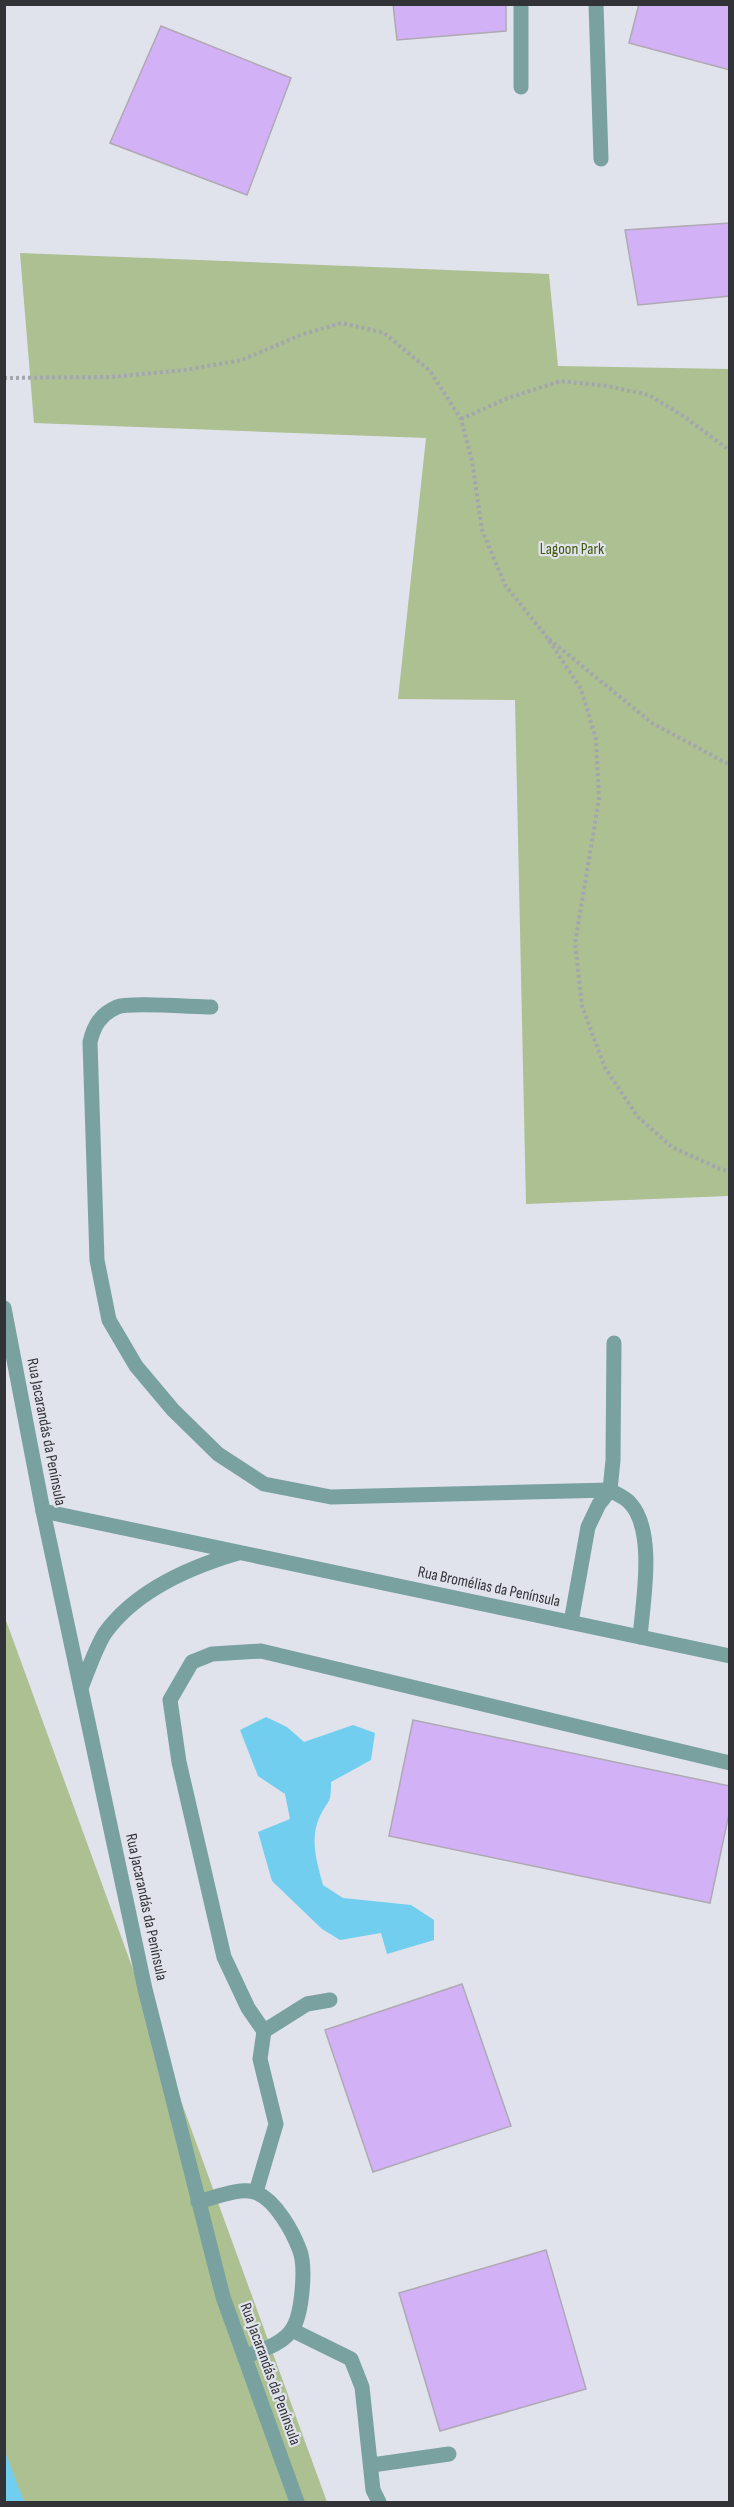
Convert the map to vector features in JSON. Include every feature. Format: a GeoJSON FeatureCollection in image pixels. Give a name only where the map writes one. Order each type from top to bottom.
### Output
{"type":"FeatureCollection","features":[{"type":"Feature","properties":{"kind":"street"},"geometry":{"type":"LineString","coordinates":[[521,4],[521,87]]}},
{"type":"Feature","properties":{"kind":"street"},"geometry":{"type":"LineString","coordinates":[[596,4],[601,159]]}},
{"type":"Feature","properties":{"kind":"street"},"geometry":{"type":"LineString","coordinates":[[211,1007],[120,1006],[105,1014],[93,1027],[90,1042],[97,1260],[109,1320],[136,1366],[173,1410],[218,1454],[264,1484],[331,1497],[610,1490],[630,1503],[643,1529],[647,1566],[640,1637]]}},
{"type":"Feature","properties":{"kind":"street","name":"Rua Jacarandás da Península"},"geometry":{"type":"LineString","coordinates":[[4,1308],[43,1511],[145,1989],[223,2297],[297,2502]]}},
{"type":"Feature","properties":{"kind":"street"},"geometry":{"type":"LineString","coordinates":[[571,1622],[588,1527],[599,1504],[610,1490],[614,1343]]}},
{"type":"Feature","properties":{"kind":"street","name":"Rua Bromélias da Península"},"geometry":{"type":"LineString","coordinates":[[43,1511],[729,1656]]}},
{"type":"Feature","properties":{"kind":"street","name":"Rua Bromélias da Península"},"geometry":{"type":"LineString","coordinates":[[81,1688],[105,1634],[127,1610],[150,1592],[184,1572],[205,1563],[241,1553]]}},
{"type":"Feature","properties":{"kind":"street"},"geometry":{"type":"LineString","coordinates":[[256,2192],[276,2124],[260,2059],[264,2031],[248,2008],[225,1956],[179,1762],[170,1700],[192,1662],[212,1654],[261,1651],[729,1763]]}},
{"type":"Feature","properties":{"kind":"street"},"geometry":{"type":"LineString","coordinates":[[264,2031],[307,2004],[330,2000]]}},
{"type":"Feature","properties":{"kind":"street"},"geometry":{"type":"LineString","coordinates":[[198,2202],[237,2192],[256,2192],[277,2207],[300,2253],[302,2305],[292,2330],[277,2343],[246,2356]]}},
{"type":"Feature","properties":{"kind":"street"},"geometry":{"type":"LineString","coordinates":[[292,2330],[351,2359],[362,2387],[373,2490],[379,2502]]}},
{"type":"Feature","properties":{"kind":"street"},"geometry":{"type":"LineString","coordinates":[[372,2465],[450,2454]]}},
{"type":"Feature","properties":{"kind":"path"},"geometry":{"type":"LineString","coordinates":[[4,378],[110,376],[185,370],[242,360],[303,334],[342,323],[384,333],[430,370],[460,419],[472,461],[482,530],[505,585],[546,636],[581,689],[596,739],[599,799],[575,944],[582,1006],[605,1068],[638,1117],[672,1147],[729,1171]]}},
{"type":"Feature","properties":{"kind":"path"},"geometry":{"type":"LineString","coordinates":[[460,419],[508,398],[561,381],[608,386],[649,395],[685,417],[729,451]]}},
{"type":"Feature","properties":{"kind":"path"},"geometry":{"type":"LineString","coordinates":[[546,636],[652,723],[729,765]]}},
{"type":"Feature","properties":{"kind":"green space","name":"Lagoon Park"},"geometry":{"type":"Polygon","coordinates":[[[20,253],[549,274],[558,366],[729,369],[729,1196],[526,1204],[515,700],[398,699],[426,438],[34,423],[20,253]]]}},
{"type":"Feature","properties":{"kind":"green space"},"geometry":{"type":"Polygon","coordinates":[[[4,1615],[327,2502],[20,2502],[5,2460],[4,1615]]]}},
{"type":"Feature","properties":{"kind":"water"},"geometry":{"type":"Polygon","coordinates":[[[266,1717],[287,1727],[304,1742],[353,1725],[375,1733],[371,1760],[331,1782],[330,1798],[320,1816],[315,1833],[318,1868],[323,1885],[343,1898],[411,1905],[434,1920],[434,1940],[387,1954],[381,1933],[340,1940],[322,1929],[272,1881],[258,1832],[290,1819],[285,1794],[258,1776],[240,1730],[266,1717]]]}},
{"type":"Feature","properties":{"kind":"water"},"geometry":{"type":"Polygon","coordinates":[[[5,2452],[24,2502],[5,2502],[5,2452]]]}},
{"type":"Feature","properties":{"kind":"building"},"geometry":{"type":"Polygon","coordinates":[[[393,4],[506,4],[506,31],[397,40],[393,4]]]}},
{"type":"Feature","properties":{"kind":"building"},"geometry":{"type":"Polygon","coordinates":[[[639,4],[730,4],[730,70],[629,43],[639,4]]]}},
{"type":"Feature","properties":{"kind":"building"},"geometry":{"type":"Polygon","coordinates":[[[161,26],[291,78],[247,195],[110,143],[161,26]]]}},
{"type":"Feature","properties":{"kind":"building"},"geometry":{"type":"Polygon","coordinates":[[[730,223],[730,296],[638,305],[625,230],[730,223]]]}},
{"type":"Feature","properties":{"kind":"building"},"geometry":{"type":"Polygon","coordinates":[[[413,1720],[730,1786],[730,1809],[710,1903],[389,1836],[413,1720]]]}},
{"type":"Feature","properties":{"kind":"building"},"geometry":{"type":"Polygon","coordinates":[[[462,1984],[511,2126],[373,2172],[325,2030],[462,1984]]]}},
{"type":"Feature","properties":{"kind":"building"},"geometry":{"type":"Polygon","coordinates":[[[546,2250],[586,2389],[440,2431],[399,2293],[546,2250]]]}}]}
